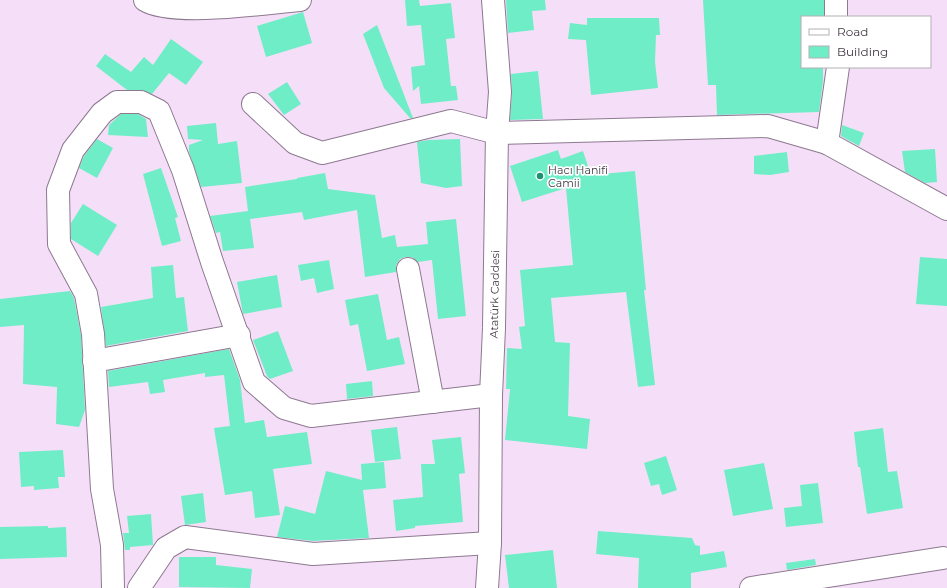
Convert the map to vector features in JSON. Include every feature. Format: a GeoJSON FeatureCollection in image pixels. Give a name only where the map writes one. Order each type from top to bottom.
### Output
{"type":"FeatureCollection","features":[{"type":"Feature","properties":{"kind":"street"},"geometry":{"type":"LineString","coordinates":[[145,0],[153,5],[200,8],[300,0]]}},
{"type":"Feature","properties":{"kind":"street","name":"Atatürk Caddesi"},"geometry":{"type":"LineString","coordinates":[[487,588],[490,543],[490,395],[494,328],[497,133],[500,92],[493,0]]}},
{"type":"Feature","properties":{"kind":"street"},"geometry":{"type":"LineString","coordinates":[[836,0],[836,16]]}},
{"type":"Feature","properties":{"kind":"street"},"geometry":{"type":"LineString","coordinates":[[827,143],[838,68]]}},
{"type":"Feature","properties":{"kind":"street"},"geometry":{"type":"LineString","coordinates":[[113,588],[112,545],[102,489],[94,361],[94,334],[86,294],[59,244],[58,190],[73,150],[102,113],[117,102],[141,102],[159,111],[183,170],[212,262],[239,335],[254,382],[284,408],[311,416],[490,395]]}},
{"type":"Feature","properties":{"kind":"street"},"geometry":{"type":"LineString","coordinates":[[253,104],[295,143],[322,153],[451,121],[497,133],[768,126],[827,143],[947,209]]}},
{"type":"Feature","properties":{"kind":"street"},"geometry":{"type":"LineString","coordinates":[[408,269],[433,402]]}},
{"type":"Feature","properties":{"kind":"street"},"geometry":{"type":"LineString","coordinates":[[94,361],[239,335]]}},
{"type":"Feature","properties":{"kind":"street"},"geometry":{"type":"LineString","coordinates":[[139,588],[166,548],[185,537],[313,554],[490,543]]}},
{"type":"Feature","properties":{"kind":"street"},"geometry":{"type":"LineString","coordinates":[[751,588],[943,558]]}},
{"type":"Feature","properties":{"kind":"building"},"geometry":{"type":"Polygon","coordinates":[[[405,0],[419,0],[420,6],[451,3],[455,38],[446,39],[451,86],[456,86],[458,100],[421,104],[419,86],[413,91],[411,67],[425,65],[421,25],[407,26],[405,0]]]}},
{"type":"Feature","properties":{"kind":"building"},"geometry":{"type":"Polygon","coordinates":[[[506,0],[545,0],[546,10],[532,11],[534,30],[508,33],[506,0]]]}},
{"type":"Feature","properties":{"kind":"building"},"geometry":{"type":"Polygon","coordinates":[[[703,0],[824,0],[824,16],[801,16],[801,68],[823,68],[819,112],[717,115],[716,85],[708,85],[703,0]]]}},
{"type":"Feature","properties":{"kind":"building"},"geometry":{"type":"Polygon","coordinates":[[[303,12],[312,43],[266,57],[257,26],[303,12]]]}},
{"type":"Feature","properties":{"kind":"building"},"geometry":{"type":"Polygon","coordinates":[[[587,18],[659,18],[660,35],[656,35],[655,62],[658,88],[591,95],[586,40],[568,39],[570,23],[587,25],[587,18]]]}},
{"type":"Feature","properties":{"kind":"building"},"geometry":{"type":"Polygon","coordinates":[[[377,25],[413,118],[410,118],[384,88],[363,34],[377,25]]]}},
{"type":"Feature","properties":{"kind":"building"},"geometry":{"type":"Polygon","coordinates":[[[171,39],[203,62],[186,85],[169,73],[152,94],[141,90],[127,90],[96,66],[105,54],[131,72],[144,57],[153,65],[171,39]]]}},
{"type":"Feature","properties":{"kind":"building"},"geometry":{"type":"Polygon","coordinates":[[[538,71],[543,119],[510,120],[512,93],[511,74],[538,71]]]}},
{"type":"Feature","properties":{"kind":"building"},"geometry":{"type":"Polygon","coordinates":[[[287,82],[301,104],[284,115],[268,94],[287,82]]]}},
{"type":"Feature","properties":{"kind":"building"},"geometry":{"type":"Polygon","coordinates":[[[121,114],[138,114],[146,119],[148,137],[108,135],[109,125],[121,114]]]}},
{"type":"Feature","properties":{"kind":"building"},"geometry":{"type":"Polygon","coordinates":[[[216,123],[218,144],[237,141],[242,183],[201,187],[189,152],[189,145],[203,140],[188,139],[187,126],[216,123]]]}},
{"type":"Feature","properties":{"kind":"building"},"geometry":{"type":"Polygon","coordinates":[[[842,125],[864,133],[859,146],[841,136],[842,125]]]}},
{"type":"Feature","properties":{"kind":"building"},"geometry":{"type":"Polygon","coordinates":[[[97,139],[113,148],[97,178],[79,168],[84,156],[97,139]]]}},
{"type":"Feature","properties":{"kind":"building"},"geometry":{"type":"Polygon","coordinates":[[[460,139],[462,186],[446,188],[421,183],[417,142],[428,140],[460,139]]]}},
{"type":"Feature","properties":{"kind":"building"},"geometry":{"type":"Polygon","coordinates":[[[935,149],[937,182],[925,183],[905,172],[902,151],[935,149]]]}},
{"type":"Feature","properties":{"kind":"building"},"geometry":{"type":"Polygon","coordinates":[[[558,150],[561,159],[583,151],[591,175],[635,171],[646,290],[644,290],[655,385],[638,387],[626,292],[551,298],[555,342],[570,343],[568,416],[590,419],[587,449],[505,440],[510,389],[506,389],[507,348],[522,349],[519,327],[525,326],[520,270],[573,265],[566,188],[522,202],[510,166],[558,150]]]}},
{"type":"Feature","properties":{"kind":"building"},"geometry":{"type":"Polygon","coordinates":[[[787,152],[789,172],[770,175],[754,174],[754,156],[787,152]]]}},
{"type":"Feature","properties":{"kind":"building"},"geometry":{"type":"Polygon","coordinates":[[[161,168],[178,217],[175,218],[181,241],[162,246],[143,174],[161,168]]]}},
{"type":"Feature","properties":{"kind":"building"},"geometry":{"type":"Polygon","coordinates":[[[325,173],[328,189],[375,195],[382,238],[395,235],[397,247],[428,244],[426,222],[456,219],[466,316],[438,319],[432,260],[418,262],[412,257],[405,257],[400,259],[396,265],[396,272],[365,277],[357,210],[304,220],[302,212],[250,219],[254,248],[223,251],[220,232],[216,233],[210,216],[248,211],[245,187],[325,173]]]}},
{"type":"Feature","properties":{"kind":"building"},"geometry":{"type":"Polygon","coordinates":[[[83,204],[117,225],[98,256],[71,239],[71,223],[83,204]]]}},
{"type":"Feature","properties":{"kind":"building"},"geometry":{"type":"Polygon","coordinates":[[[920,257],[947,259],[947,306],[916,304],[920,257]]]}},
{"type":"Feature","properties":{"kind":"building"},"geometry":{"type":"Polygon","coordinates":[[[329,260],[334,289],[317,293],[314,278],[301,281],[298,265],[329,260]]]}},
{"type":"Feature","properties":{"kind":"building"},"geometry":{"type":"Polygon","coordinates":[[[173,265],[176,298],[184,297],[188,331],[106,346],[101,307],[153,298],[151,267],[173,265]]]}},
{"type":"Feature","properties":{"kind":"building"},"geometry":{"type":"Polygon","coordinates":[[[277,275],[282,307],[243,314],[237,282],[277,275]]]}},
{"type":"Feature","properties":{"kind":"building"},"geometry":{"type":"Polygon","coordinates":[[[70,291],[74,298],[81,335],[85,410],[79,427],[56,424],[57,387],[23,384],[24,325],[0,327],[0,299],[70,291]]]}},
{"type":"Feature","properties":{"kind":"building"},"geometry":{"type":"Polygon","coordinates":[[[378,294],[387,340],[399,337],[405,364],[367,371],[358,324],[350,326],[345,300],[378,294]]]}},
{"type":"Feature","properties":{"kind":"building"},"geometry":{"type":"Polygon","coordinates":[[[278,331],[293,371],[270,379],[267,376],[253,340],[278,331]]]}},
{"type":"Feature","properties":{"kind":"building"},"geometry":{"type":"Polygon","coordinates":[[[229,349],[240,380],[245,423],[264,420],[267,437],[307,432],[312,464],[273,469],[280,515],[255,518],[252,491],[225,495],[214,428],[230,426],[224,375],[205,377],[205,373],[163,380],[165,392],[150,394],[148,382],[109,387],[108,371],[229,349]]]}},
{"type":"Feature","properties":{"kind":"building"},"geometry":{"type":"Polygon","coordinates":[[[372,381],[373,396],[347,399],[346,384],[372,381]]]}},
{"type":"Feature","properties":{"kind":"building"},"geometry":{"type":"Polygon","coordinates":[[[397,427],[401,459],[375,462],[371,430],[397,427]]]}},
{"type":"Feature","properties":{"kind":"building"},"geometry":{"type":"Polygon","coordinates":[[[883,428],[888,472],[897,471],[903,508],[867,514],[860,467],[858,467],[854,432],[883,428]]]}},
{"type":"Feature","properties":{"kind":"building"},"geometry":{"type":"Polygon","coordinates":[[[461,437],[465,473],[459,474],[463,522],[415,526],[415,528],[396,531],[393,500],[423,497],[421,464],[435,464],[432,440],[461,437]]]}},
{"type":"Feature","properties":{"kind":"building"},"geometry":{"type":"Polygon","coordinates":[[[63,450],[65,477],[58,477],[59,488],[34,490],[34,486],[21,487],[19,452],[63,450]]]}},
{"type":"Feature","properties":{"kind":"building"},"geometry":{"type":"Polygon","coordinates":[[[666,456],[677,490],[662,495],[659,484],[651,486],[644,463],[666,456]]]}},
{"type":"Feature","properties":{"kind":"building"},"geometry":{"type":"Polygon","coordinates":[[[384,462],[386,488],[363,490],[369,538],[313,541],[277,537],[285,506],[315,514],[326,471],[362,480],[361,464],[384,462]]]}},
{"type":"Feature","properties":{"kind":"building"},"geometry":{"type":"Polygon","coordinates":[[[764,463],[773,509],[733,516],[724,470],[764,463]]]}},
{"type":"Feature","properties":{"kind":"building"},"geometry":{"type":"Polygon","coordinates":[[[818,483],[823,523],[786,527],[784,508],[802,506],[800,485],[818,483]]]}},
{"type":"Feature","properties":{"kind":"building"},"geometry":{"type":"Polygon","coordinates":[[[203,493],[206,522],[185,525],[181,496],[203,493]]]}},
{"type":"Feature","properties":{"kind":"building"},"geometry":{"type":"Polygon","coordinates":[[[151,514],[153,545],[130,547],[130,550],[125,550],[123,533],[129,533],[127,516],[151,514]]]}},
{"type":"Feature","properties":{"kind":"building"},"geometry":{"type":"Polygon","coordinates":[[[48,526],[48,528],[66,527],[67,557],[0,559],[0,527],[48,526]]]}},
{"type":"Feature","properties":{"kind":"building"},"geometry":{"type":"Polygon","coordinates":[[[598,531],[692,538],[695,545],[700,546],[700,555],[724,551],[727,567],[691,573],[691,588],[638,588],[639,558],[596,554],[598,531]]]}},
{"type":"Feature","properties":{"kind":"building"},"geometry":{"type":"Polygon","coordinates":[[[553,550],[557,588],[509,588],[505,555],[553,550]]]}},
{"type":"Feature","properties":{"kind":"building"},"geometry":{"type":"Polygon","coordinates":[[[179,557],[216,557],[216,565],[252,569],[250,588],[179,587],[179,557]]]}},
{"type":"Feature","properties":{"kind":"building"},"geometry":{"type":"Polygon","coordinates":[[[815,559],[816,565],[787,570],[786,563],[815,559]]]}},
{"type":"Feature","properties":{"kind":"place","name":"Hacı Hanifi Camii"},"geometry":{"type":"Point","coordinates":[540,176]}}]}
